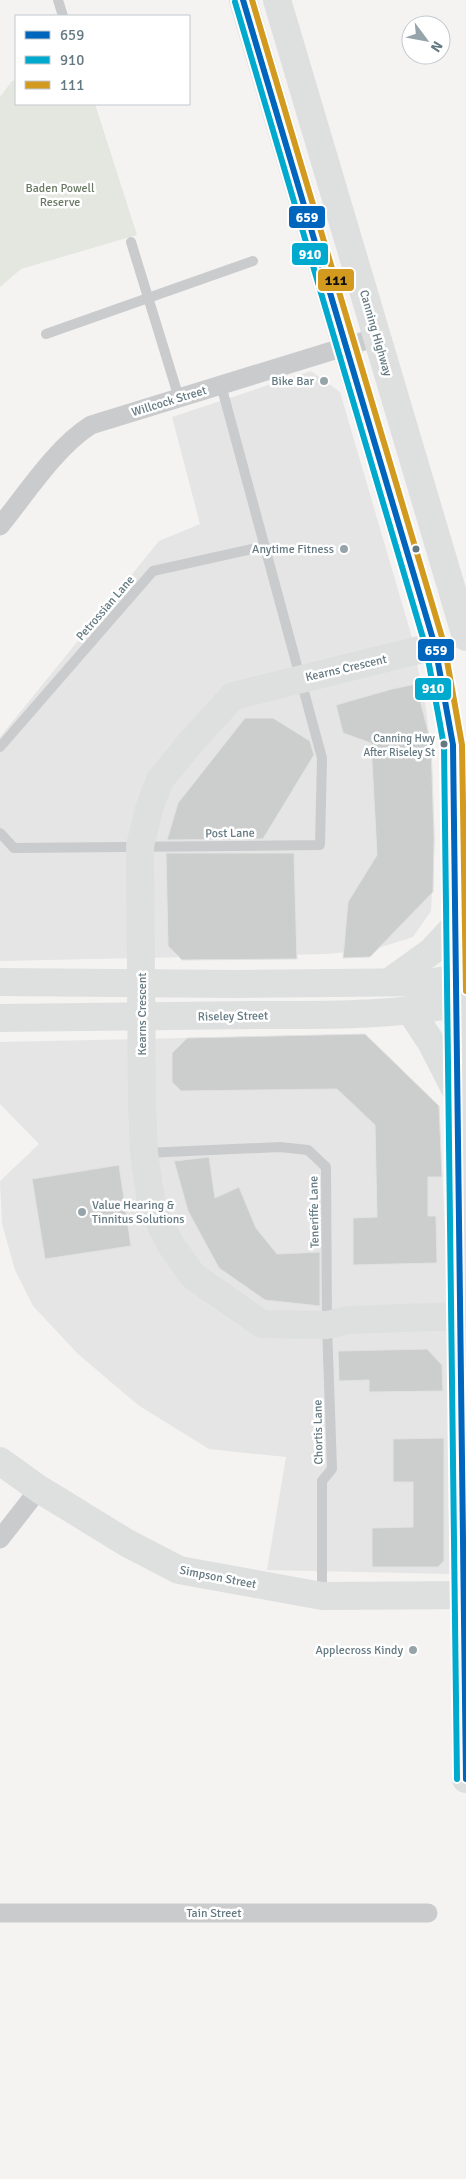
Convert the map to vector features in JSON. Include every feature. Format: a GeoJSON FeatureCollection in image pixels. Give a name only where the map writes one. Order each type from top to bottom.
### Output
{"type":"FeatureCollection","features":[{"type":"Feature","properties":{"kind":"main road"},"geometry":{"type":"LineString","coordinates":[[243,0],[435,646],[453,744],[456,925],[461,990],[458,1095],[466,1779]]}},
{"type":"Feature","properties":{"kind":"main road","name":"Canning Highway"},"geometry":{"type":"LineString","coordinates":[[277,0],[466,637]]}},
{"type":"Feature","properties":{"kind":"main road","name":"Kearns Crescent"},"geometry":{"type":"LineString","coordinates":[[435,646],[233,696],[191,742],[160,780],[149,809],[140,846],[144,1154],[152,1208],[172,1245],[193,1276],[262,1324],[327,1325],[348,1320],[460,1316]]}},
{"type":"Feature","properties":{"kind":"main road"},"geometry":{"type":"LineString","coordinates":[[389,982],[432,950],[456,925]]}},
{"type":"Feature","properties":{"kind":"main road"},"geometry":{"type":"LineString","coordinates":[[0,982],[434,982],[461,990]]}},
{"type":"Feature","properties":{"kind":"main road","name":"Riseley Street"},"geometry":{"type":"LineString","coordinates":[[0,1018],[321,1015],[410,1010],[461,990]]}},
{"type":"Feature","properties":{"kind":"main road"},"geometry":{"type":"LineString","coordinates":[[410,1010],[431,1042],[458,1095]]}},
{"type":"Feature","properties":{"kind":"main road","name":"Simpson Street"},"geometry":{"type":"LineString","coordinates":[[0,1461],[39,1489],[127,1542],[179,1570],[322,1596],[465,1595]]}},
{"type":"Feature","properties":{"kind":"street","name":"Willcock Street"},"geometry":{"type":"LineString","coordinates":[[0,526],[64,447],[91,425],[378,337]]}},
{"type":"Feature","properties":{"kind":"street"},"geometry":{"type":"LineString","coordinates":[[3,1529],[39,1489]]}},
{"type":"Feature","properties":{"kind":"street","name":"Tain Street"},"geometry":{"type":"LineString","coordinates":[[0,1914],[428,1913]]}},
{"type":"Feature","properties":{"kind":"lane"},"geometry":{"type":"LineString","coordinates":[[58,0],[63,15]]}},
{"type":"Feature","properties":{"kind":"lane"},"geometry":{"type":"LineString","coordinates":[[131,242],[179,398]]}},
{"type":"Feature","properties":{"kind":"lane"},"geometry":{"type":"LineString","coordinates":[[46,334],[253,260]]}},
{"type":"Feature","properties":{"kind":"lane"},"geometry":{"type":"LineString","coordinates":[[221,385],[302,678]]}},
{"type":"Feature","properties":{"kind":"lane","name":"Petrossian Lane"},"geometry":{"type":"LineString","coordinates":[[0,747],[153,571],[265,546]]}},
{"type":"Feature","properties":{"kind":"lane","name":"Post Lane"},"geometry":{"type":"LineString","coordinates":[[140,846],[320,845],[322,758],[302,678]]}},
{"type":"Feature","properties":{"kind":"lane"},"geometry":{"type":"LineString","coordinates":[[0,833],[14,848],[140,846]]}},
{"type":"Feature","properties":{"kind":"lane","name":"Teneriffe Lane"},"geometry":{"type":"LineString","coordinates":[[144,1154],[280,1148],[308,1150],[326,1167],[327,1325]]}},
{"type":"Feature","properties":{"kind":"lane","name":"Chortis Lane"},"geometry":{"type":"LineString","coordinates":[[322,1596],[322,1480],[332,1468],[327,1325]]}},
{"type":"Feature","properties":{"kind":"shaded area"},"geometry":{"type":"Polygon","coordinates":[[[311,371],[340,392],[411,634],[426,708],[432,762],[435,839],[431,911],[413,937],[375,949],[327,954],[0,961],[0,737],[159,541],[200,524],[172,417],[311,371]]]}},
{"type":"Feature","properties":{"kind":"shaded area"},"geometry":{"type":"Polygon","coordinates":[[[365,1034],[439,1106],[451,1354],[452,1574],[267,1570],[286,1457],[209,1449],[138,1405],[78,1354],[33,1306],[15,1270],[2,1224],[0,1181],[39,1144],[0,1104],[0,1042],[365,1034]]]}},
{"type":"Feature","properties":{"kind":"green space","name":"Baden Powell Reserve"},"geometry":{"type":"Polygon","coordinates":[[[15,80],[15,105],[95,105],[137,235],[21,269],[0,287],[0,97],[12,81],[15,80]]]}},
{"type":"Feature","properties":{"kind":"building"},"geometry":{"type":"Polygon","coordinates":[[[416,684],[431,743],[434,838],[433,892],[370,957],[343,958],[348,902],[377,855],[371,743],[343,733],[336,705],[416,684]]]}},
{"type":"Feature","properties":{"kind":"building"},"geometry":{"type":"Polygon","coordinates":[[[245,718],[273,718],[310,741],[314,755],[263,839],[167,840],[178,803],[245,718]]]}},
{"type":"Feature","properties":{"kind":"building"},"geometry":{"type":"Polygon","coordinates":[[[166,853],[294,853],[297,959],[182,960],[168,946],[166,853]]]}},
{"type":"Feature","properties":{"kind":"building"},"geometry":{"type":"Polygon","coordinates":[[[365,1034],[439,1106],[442,1177],[428,1177],[428,1216],[436,1216],[437,1263],[353,1265],[353,1218],[377,1217],[375,1125],[337,1089],[181,1091],[172,1082],[172,1053],[187,1038],[365,1034]]]}},
{"type":"Feature","properties":{"kind":"building"},"geometry":{"type":"Polygon","coordinates":[[[209,1157],[215,1198],[239,1187],[256,1228],[277,1254],[320,1252],[320,1306],[265,1300],[219,1268],[188,1211],[174,1161],[209,1157]]]}},
{"type":"Feature","properties":{"kind":"building","name":"Value Hearing & Tinnitus Solutions"},"geometry":{"type":"Polygon","coordinates":[[[119,1165],[131,1246],[45,1259],[32,1179],[119,1165]]]}},
{"type":"Feature","properties":{"kind":"building"},"geometry":{"type":"Polygon","coordinates":[[[427,1349],[442,1365],[443,1391],[369,1392],[369,1380],[339,1381],[338,1351],[427,1349]]]}},
{"type":"Feature","properties":{"kind":"building"},"geometry":{"type":"Polygon","coordinates":[[[444,1438],[444,1561],[438,1567],[372,1567],[372,1528],[413,1527],[413,1482],[393,1482],[393,1439],[444,1438]]]}},
{"type":"Feature","properties":{"kind":"transit line","name":"659"},"geometry":{"type":"LineString","coordinates":[[243,0],[435,646],[453,745],[466,1779]]}},
{"type":"Feature","properties":{"kind":"transit line","name":"111"},"geometry":{"type":"LineString","coordinates":[[252,0],[444,644],[462,745],[466,991]]}},
{"type":"Feature","properties":{"kind":"transit line","name":"910"},"geometry":{"type":"LineString","coordinates":[[235,2],[426,648],[444,746],[457,1779]]}},
{"type":"Feature","properties":{"kind":"place","name":"Bike Bar"},"geometry":{"type":"Point","coordinates":[324,381]}},
{"type":"Feature","properties":{"kind":"place","name":"Anytime Fitness"},"geometry":{"type":"Point","coordinates":[344,549]}},
{"type":"Feature","properties":{"kind":"place","name":"Canning Hwy After Riseley St"},"geometry":{"type":"Point","coordinates":[444,744]}},
{"type":"Feature","properties":{"kind":"place","name":"Value Hearing & Tinnitus Solutions"},"geometry":{"type":"Point","coordinates":[82,1212]}},
{"type":"Feature","properties":{"kind":"place","name":"Applecross Kindy"},"geometry":{"type":"Point","coordinates":[413,1650]}}]}
